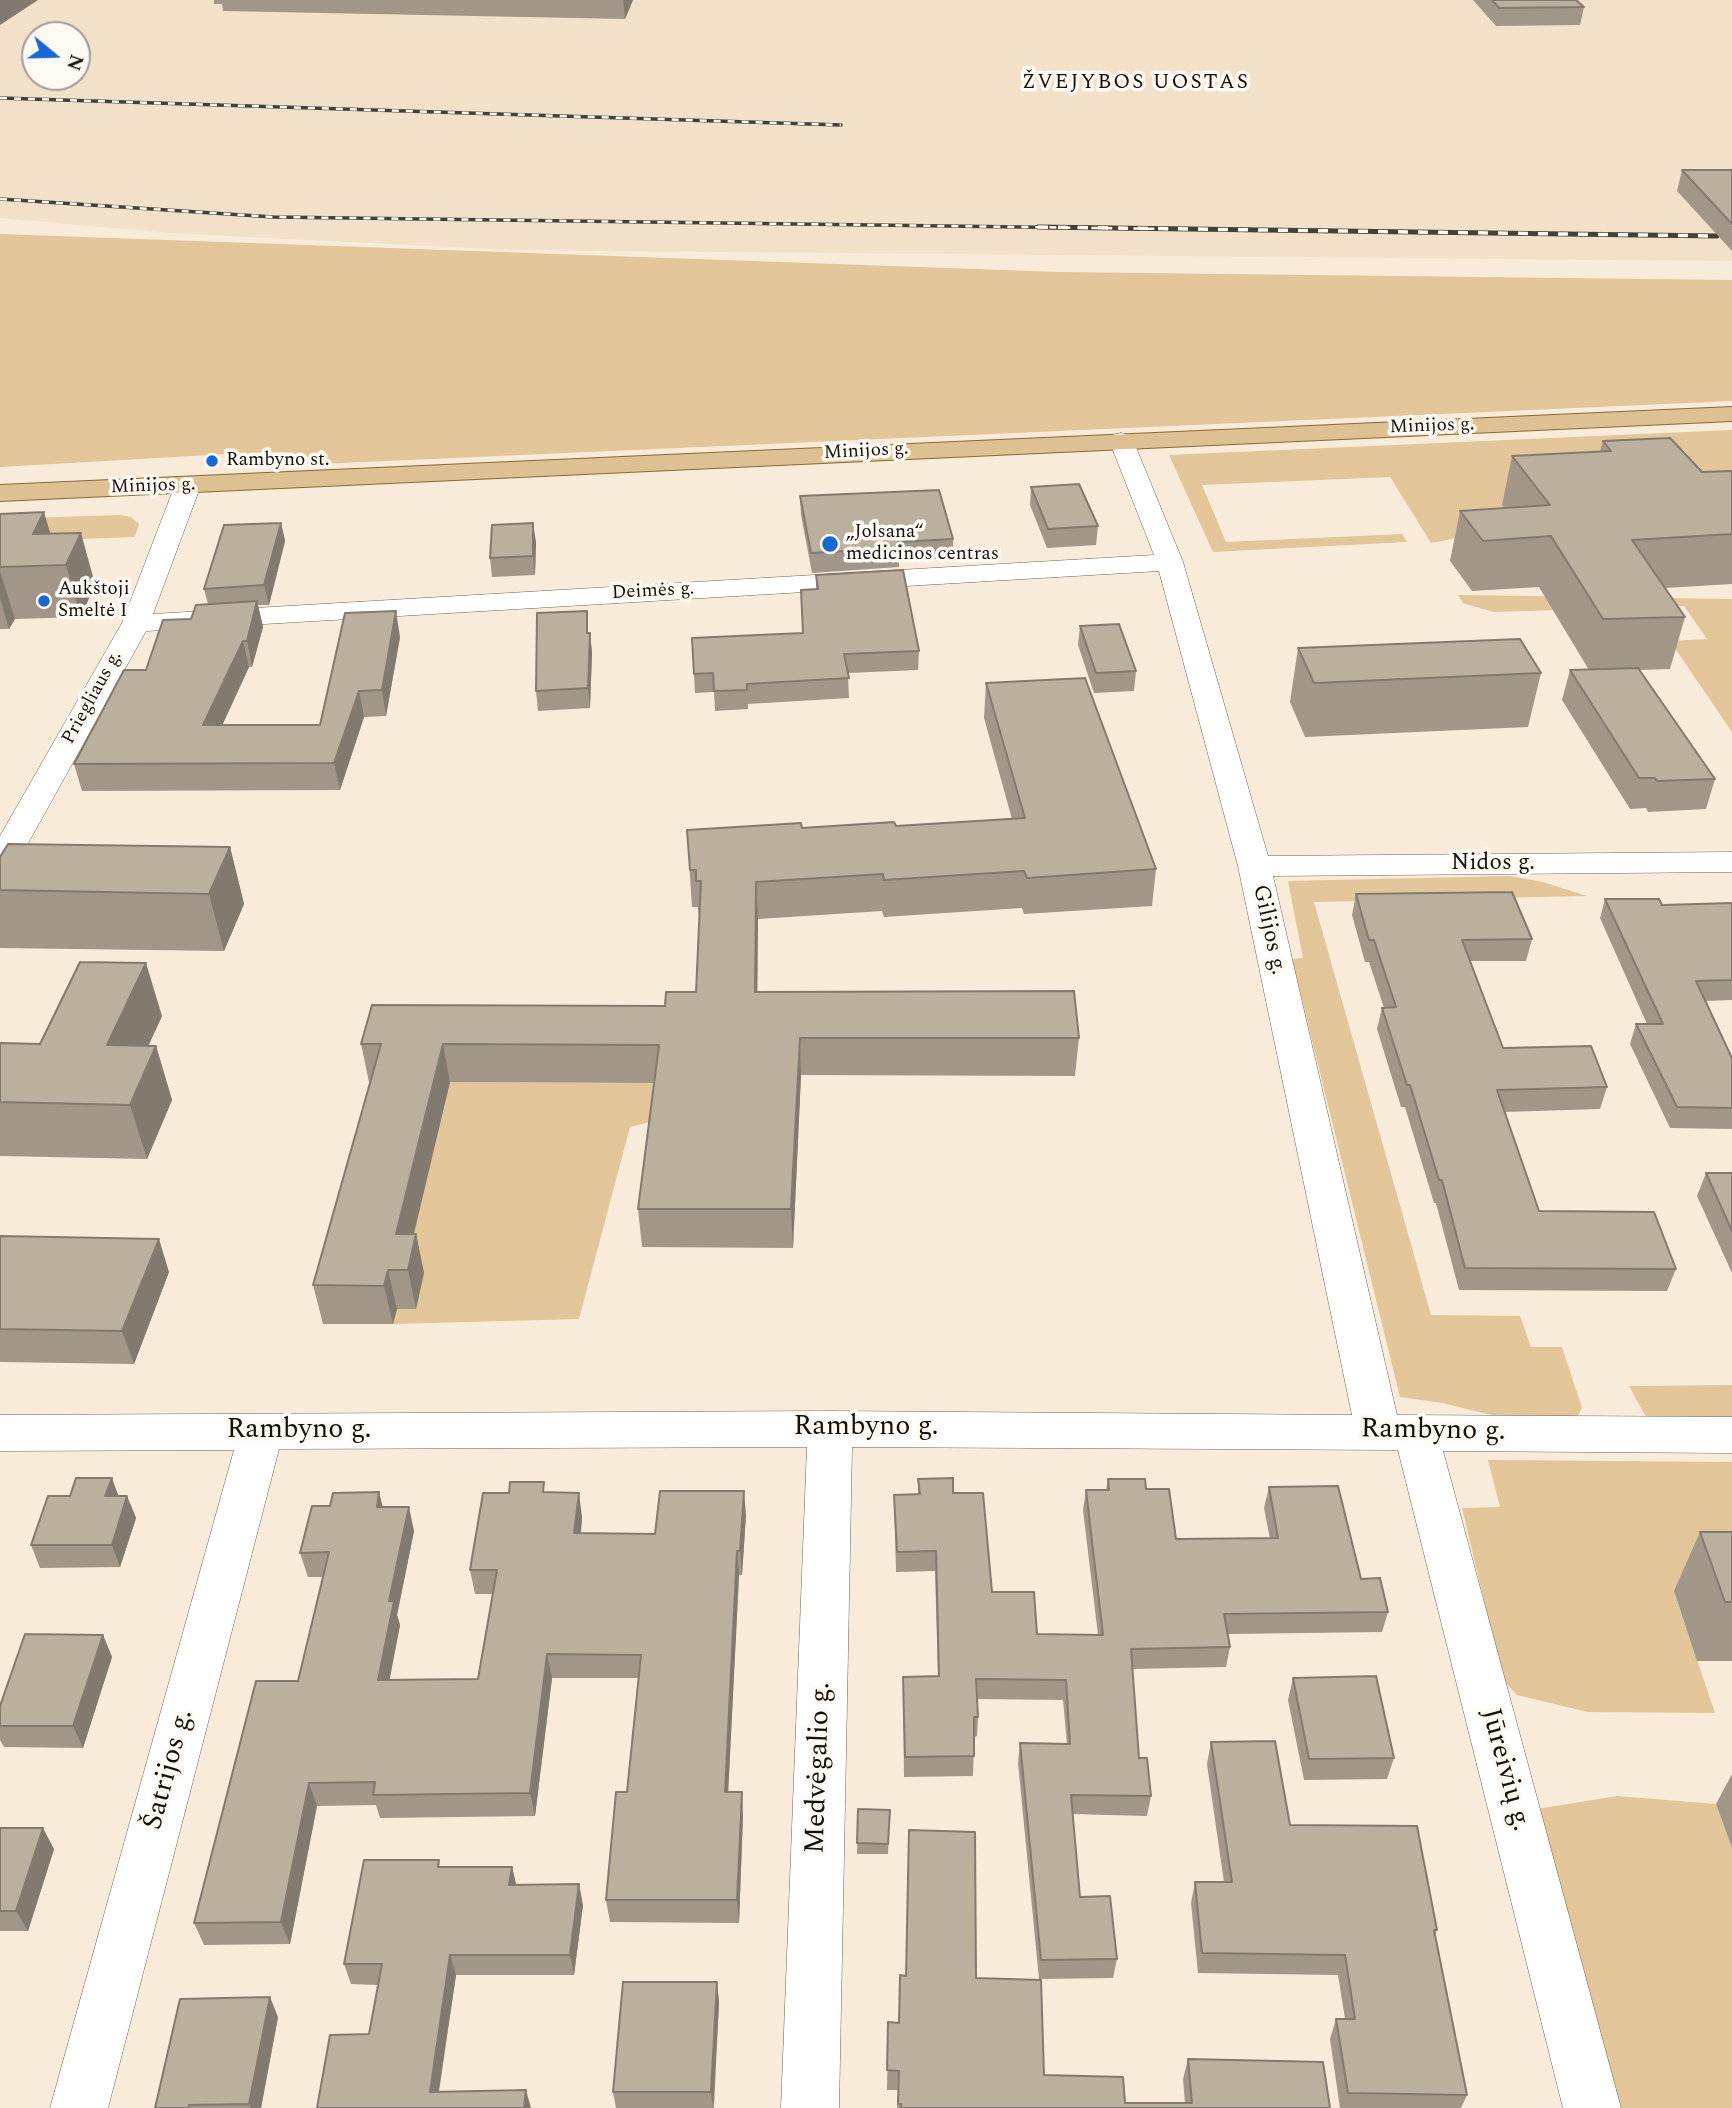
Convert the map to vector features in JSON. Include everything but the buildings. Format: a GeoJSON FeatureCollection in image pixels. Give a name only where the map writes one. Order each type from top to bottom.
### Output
{"type":"FeatureCollection","features":[{"type":"Feature","properties":{"kind":"main road","name":"Minijos g."},"geometry":{"type":"LineString","coordinates":[[0,493],[1732,414]]}},
{"type":"Feature","properties":{"kind":"street","name":"Gilijos g."},"geometry":{"type":"LineString","coordinates":[[1121,440],[1170,562],[1254,866],[1397,1431]]}},
{"type":"Feature","properties":{"kind":"street","name":"Priegliaus g."},"geometry":{"type":"LineString","coordinates":[[0,865],[136,623],[188,485]]}},
{"type":"Feature","properties":{"kind":"street","name":"Deimės g."},"geometry":{"type":"LineString","coordinates":[[136,623],[1170,562]]}},
{"type":"Feature","properties":{"kind":"street","name":"Nidos g."},"geometry":{"type":"LineString","coordinates":[[1254,866],[1732,862]]}},
{"type":"Feature","properties":{"kind":"street","name":"Rambyno g."},"geometry":{"type":"LineString","coordinates":[[0,1433],[830,1429],[1732,1434]]}},
{"type":"Feature","properties":{"kind":"street","name":"Medvėgalio g."},"geometry":{"type":"LineString","coordinates":[[810,2108],[830,1429]]}},
{"type":"Feature","properties":{"kind":"street","name":"Jūreivių g."},"geometry":{"type":"LineString","coordinates":[[1397,1431],[1592,2108]]}},
{"type":"Feature","properties":{"kind":"street","name":"Šatrijos g."},"geometry":{"type":"LineString","coordinates":[[79,2108],[261,1432]]}},
{"type":"Feature","properties":{"kind":"shaded area"},"geometry":{"type":"Polygon","coordinates":[[[0,0],[1732,0],[1732,261],[510,250],[169,233],[0,218],[0,0]]]}},
{"type":"Feature","properties":{"kind":"shaded area"},"geometry":{"type":"Polygon","coordinates":[[[0,234],[1059,272],[1732,280],[1732,401],[319,464],[247,462],[245,453],[0,467],[0,234]]]}},
{"type":"Feature","properties":{"kind":"shaded area"},"geometry":{"type":"Polygon","coordinates":[[[1732,430],[1732,519],[1511,518],[1452,539],[1431,543],[1390,477],[1202,485],[1226,542],[1402,534],[1407,542],[1213,552],[1169,455],[1732,430]]]}},
{"type":"Feature","properties":{"kind":"shaded area"},"geometry":{"type":"Polygon","coordinates":[[[120,515],[131,517],[139,524],[135,537],[0,542],[0,519],[120,515]]]}},
{"type":"Feature","properties":{"kind":"shaded area"},"geometry":{"type":"Polygon","coordinates":[[[1458,595],[1732,599],[1732,732],[1670,641],[1707,639],[1684,606],[1494,612],[1463,603],[1458,595]]]}},
{"type":"Feature","properties":{"kind":"shaded area"},"geometry":{"type":"Polygon","coordinates":[[[1509,876],[1543,882],[1587,896],[1314,902],[1431,1315],[1520,1316],[1531,1347],[1562,1347],[1582,1408],[1577,1417],[1507,1419],[1443,1403],[1400,1397],[1292,959],[1303,958],[1288,881],[1509,876]]]}},
{"type":"Feature","properties":{"kind":"shaded area"},"geometry":{"type":"Polygon","coordinates":[[[450,1082],[662,1083],[657,1120],[630,1127],[579,1319],[393,1324],[397,1309],[416,1309],[424,1273],[404,1273],[450,1082]]]}},
{"type":"Feature","properties":{"kind":"shaded area"},"geometry":{"type":"Polygon","coordinates":[[[1732,1385],[1732,1418],[1646,1417],[1629,1386],[1732,1385]]]}},
{"type":"Feature","properties":{"kind":"shaded area"},"geometry":{"type":"Polygon","coordinates":[[[1488,1460],[1732,1462],[1732,1591],[1674,1592],[1715,1713],[1588,1712],[1517,1695],[1503,1680],[1462,1508],[1500,1507],[1488,1460]]]}},
{"type":"Feature","properties":{"kind":"shaded area"},"geometry":{"type":"Polygon","coordinates":[[[1617,1796],[1716,1804],[1732,1848],[1732,2108],[1616,2108],[1537,1809],[1617,1796]]]}},
{"type":"Feature","properties":{"kind":"railway"},"geometry":{"type":"LineString","coordinates":[[0,98],[841,125]]}},
{"type":"Feature","properties":{"kind":"railway"},"geometry":{"type":"LineString","coordinates":[[0,199],[273,217],[1171,229]]}},
{"type":"Feature","properties":{"kind":"railway"},"geometry":{"type":"LineString","coordinates":[[1038,227],[1717,236]]}},
{"type":"Feature","properties":{"kind":"place","name":"Rambyno st."},"geometry":{"type":"Point","coordinates":[212,461]}},
{"type":"Feature","properties":{"kind":"place","name":"„Jolsana“ medicinos centras"},"geometry":{"type":"Point","coordinates":[830,544]}},
{"type":"Feature","properties":{"kind":"place","name":"Aukštoji Smeltė I"},"geometry":{"type":"Point","coordinates":[44,601]}},
{"type":"Feature","properties":{"kind":"district","name":"ŽVEJYBOS UOSTAS"},"geometry":{"type":"Point","coordinates":[1136,84]}}]}
